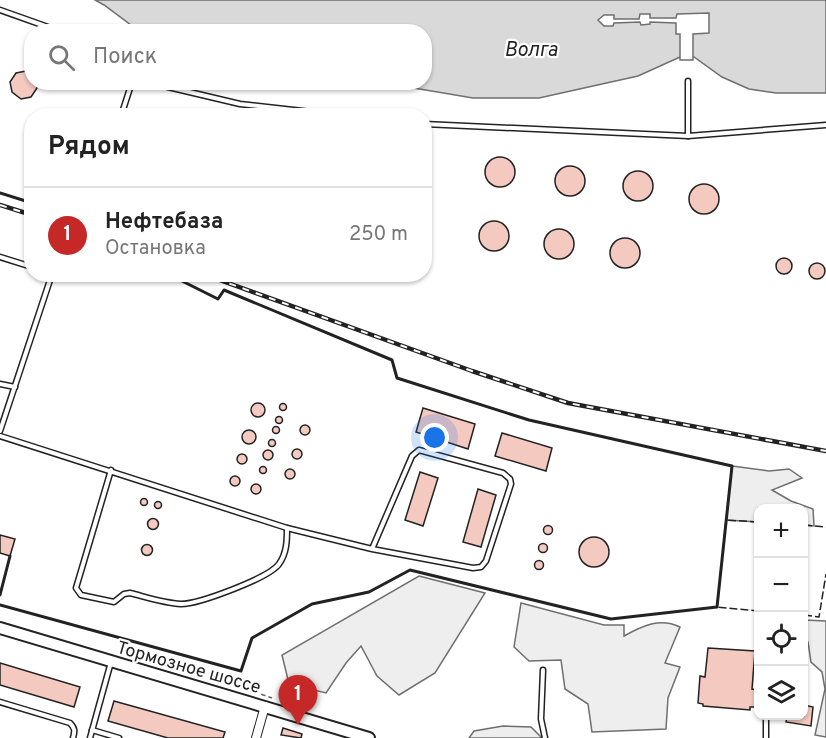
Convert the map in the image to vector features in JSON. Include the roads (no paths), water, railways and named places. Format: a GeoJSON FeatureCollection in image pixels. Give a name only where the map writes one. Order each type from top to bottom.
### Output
{"type":"FeatureCollection","features":[{"type":"Feature","properties":{"kind":"street","name":"Тормозное шоссе"},"geometry":{"type":"LineString","coordinates":[[0,628],[369,738]]}},
{"type":"Feature","properties":{"kind":"street"},"geometry":{"type":"LineString","coordinates":[[256,738],[265,706]]}},
{"type":"Feature","properties":{"kind":"lane"},"geometry":{"type":"LineString","coordinates":[[0,10],[39,24]]}},
{"type":"Feature","properties":{"kind":"lane"},"geometry":{"type":"LineString","coordinates":[[688,81],[688,136]]}},
{"type":"Feature","properties":{"kind":"lane"},"geometry":{"type":"LineString","coordinates":[[124,108],[129,90]]}},
{"type":"Feature","properties":{"kind":"lane"},"geometry":{"type":"LineString","coordinates":[[181,90],[240,104],[276,108]]}},
{"type":"Feature","properties":{"kind":"lane"},"geometry":{"type":"LineString","coordinates":[[432,124],[688,136],[803,125],[826,125]]}},
{"type":"Feature","properties":{"kind":"lane"},"geometry":{"type":"LineString","coordinates":[[0,257],[24,264]]}},
{"type":"Feature","properties":{"kind":"lane"},"geometry":{"type":"LineString","coordinates":[[0,431],[49,282]]}},
{"type":"Feature","properties":{"kind":"lane"},"geometry":{"type":"LineString","coordinates":[[0,384],[15,387]]}},
{"type":"Feature","properties":{"kind":"lane"},"geometry":{"type":"LineString","coordinates":[[0,436],[287,528],[372,549],[473,568],[481,567],[486,561],[511,484],[510,479],[503,473],[419,450],[412,456],[372,549]]}},
{"type":"Feature","properties":{"kind":"lane"},"geometry":{"type":"LineString","coordinates":[[111,470],[76,588],[81,595],[114,602],[124,594],[130,593],[172,603],[191,603],[254,581],[274,570],[283,558],[287,528]]}},
{"type":"Feature","properties":{"kind":"lane"},"geometry":{"type":"LineString","coordinates":[[90,738],[111,661]]}},
{"type":"Feature","properties":{"kind":"lane"},"geometry":{"type":"LineString","coordinates":[[543,670],[541,719],[545,738]]}},
{"type":"Feature","properties":{"kind":"lane"},"geometry":{"type":"LineString","coordinates":[[0,702],[70,723],[75,732],[73,738]]}},
{"type":"Feature","properties":{"kind":"lane"},"geometry":{"type":"LineString","coordinates":[[766,720],[766,738]]}},
{"type":"Feature","properties":{"kind":"lane"},"geometry":{"type":"LineString","coordinates":[[92,730],[119,738]]}},
{"type":"Feature","properties":{"kind":"water","name":"Волга"},"geometry":{"type":"Polygon","coordinates":[[[95,0],[826,0],[826,93],[776,93],[749,89],[722,77],[694,57],[680,57],[638,76],[539,98],[473,98],[426,90],[432,90],[432,24],[130,24],[95,0]]]}},
{"type":"Feature","properties":{"kind":"railway"},"geometry":{"type":"LineString","coordinates":[[0,205],[24,212]]}},
{"type":"Feature","properties":{"kind":"railway"},"geometry":{"type":"LineString","coordinates":[[225,282],[568,403],[826,451]]}},
{"type":"Feature","properties":{"kind":"place","name":"Нефтебаза"},"geometry":{"type":"Point","coordinates":[298,725]}}]}
